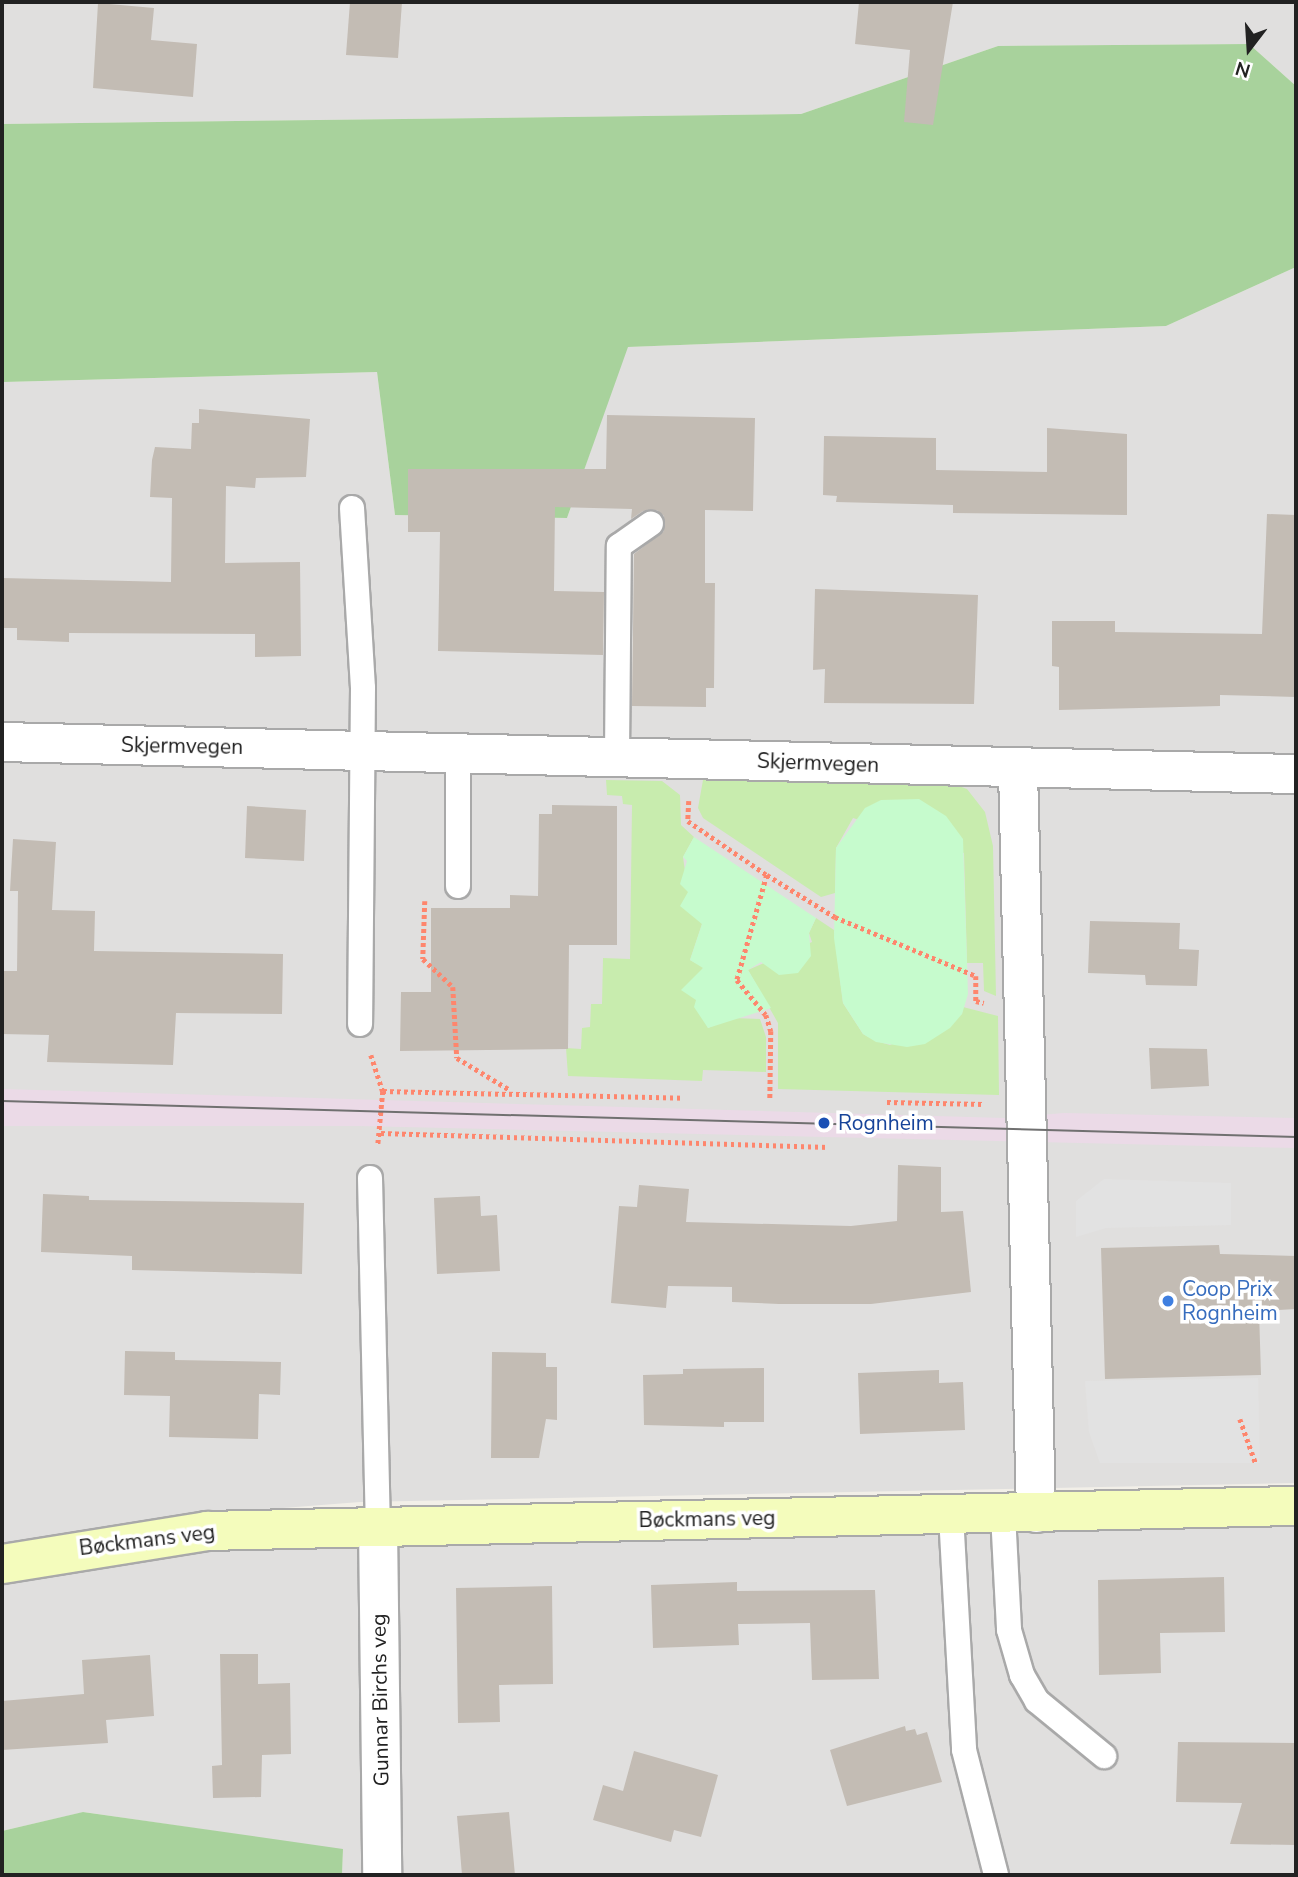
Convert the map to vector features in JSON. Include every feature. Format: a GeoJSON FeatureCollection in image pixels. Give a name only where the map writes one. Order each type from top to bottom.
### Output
{"type":"FeatureCollection","features":[{"type":"Feature","properties":{"kind":"main road","name":"Bøckmans veg"},"geometry":{"type":"LineString","coordinates":[[2,1564],[207,1531],[1296,1506]]}},
{"type":"Feature","properties":{"kind":"street","name":"Skjermvegen"},"geometry":{"type":"LineString","coordinates":[[2,742],[458,751],[1018,770],[1296,774]]}},
{"type":"Feature","properties":{"kind":"street"},"geometry":{"type":"LineString","coordinates":[[1018,770],[1027,1117],[1020,1513]]}},
{"type":"Feature","properties":{"kind":"street","name":"Gunnar Birchs veg"},"geometry":{"type":"LineString","coordinates":[[378,1525],[382,1875]]}},
{"type":"Feature","properties":{"kind":"lane"},"geometry":{"type":"LineString","coordinates":[[352,508],[363,749],[360,1024]]}},
{"type":"Feature","properties":{"kind":"lane"},"geometry":{"type":"LineString","coordinates":[[617,756],[619,546],[652,524]]}},
{"type":"Feature","properties":{"kind":"lane"},"geometry":{"type":"LineString","coordinates":[[458,751],[458,886]]}},
{"type":"Feature","properties":{"kind":"lane"},"geometry":{"type":"LineString","coordinates":[[370,1178],[378,1525]]}},
{"type":"Feature","properties":{"kind":"lane"},"geometry":{"type":"LineString","coordinates":[[1020,1513],[1009,1630],[1022,1675],[1037,1701],[1104,1756]]}},
{"type":"Feature","properties":{"kind":"lane"},"geometry":{"type":"LineString","coordinates":[[951,1515],[964,1750],[996,1875]]}},
{"type":"Feature","properties":{"kind":"path"},"geometry":{"type":"LineString","coordinates":[[689,788],[688,821],[835,917],[976,975],[976,1001],[989,1004]]}},
{"type":"Feature","properties":{"kind":"path"},"geometry":{"type":"LineString","coordinates":[[767,875],[737,980],[765,1015],[771,1031],[770,1100]]}},
{"type":"Feature","properties":{"kind":"path"},"geometry":{"type":"LineString","coordinates":[[458,886],[426,887],[424,959],[453,987],[457,1059],[512,1091]]}},
{"type":"Feature","properties":{"kind":"path"},"geometry":{"type":"LineString","coordinates":[[360,1024],[383,1091],[381,1133],[370,1178]]}},
{"type":"Feature","properties":{"kind":"path"},"geometry":{"type":"LineString","coordinates":[[383,1091],[512,1091],[684,1098]]}},
{"type":"Feature","properties":{"kind":"path"},"geometry":{"type":"LineString","coordinates":[[887,1102],[1027,1117]]}},
{"type":"Feature","properties":{"kind":"path"},"geometry":{"type":"LineString","coordinates":[[381,1133],[829,1147]]}},
{"type":"Feature","properties":{"kind":"path"},"geometry":{"type":"LineString","coordinates":[[1240,1419],[1259,1469]]}},
{"type":"Feature","properties":{"kind":"shaded area"},"geometry":{"type":"Polygon","coordinates":[[[2,2],[1296,2],[1296,86],[1249,44],[998,46],[801,114],[2,124],[2,2]]]}},
{"type":"Feature","properties":{"kind":"shaded area"},"geometry":{"type":"Polygon","coordinates":[[[2,252],[4,382],[377,372],[395,515],[567,518],[627,347],[1166,326],[1296,267],[1296,1483],[360,1502],[169,1517],[2,1544],[2,252]]]}},
{"type":"Feature","properties":{"kind":"shaded area"},"geometry":{"type":"Polygon","coordinates":[[[2,1089],[1004,1118],[1064,1113],[1296,1118],[1296,1148],[360,1126],[2,1126],[2,1089]]]}},
{"type":"Feature","properties":{"kind":"shaded area"},"geometry":{"type":"Polygon","coordinates":[[[1104,1179],[1231,1183],[1231,1225],[1106,1228],[1076,1237],[1076,1201],[1104,1179]]]}},
{"type":"Feature","properties":{"kind":"shaded area"},"geometry":{"type":"Polygon","coordinates":[[[1258,1378],[1260,1463],[1100,1463],[1089,1432],[1085,1381],[1258,1378]]]}},
{"type":"Feature","properties":{"kind":"shaded area"},"geometry":{"type":"Polygon","coordinates":[[[1296,1521],[1296,1875],[342,1875],[343,1850],[84,1812],[2,1831],[2,1582],[16,1578],[222,1550],[308,1544],[1296,1521]]]}},
{"type":"Feature","properties":{"kind":"green space"},"geometry":{"type":"Polygon","coordinates":[[[1249,44],[1296,86],[1296,267],[1166,326],[628,347],[567,518],[395,515],[377,372],[4,382],[2,124],[801,114],[998,46],[1249,44]]]}},
{"type":"Feature","properties":{"kind":"green space"},"geometry":{"type":"Polygon","coordinates":[[[606,780],[662,781],[680,795],[681,825],[694,837],[683,857],[688,892],[702,924],[690,960],[703,967],[697,1000],[708,1028],[732,1018],[760,1019],[766,1037],[766,1072],[703,1070],[702,1081],[568,1076],[566,1048],[581,1049],[582,1028],[590,1027],[591,1004],[602,1004],[603,958],[630,959],[632,805],[623,804],[622,796],[607,795],[606,780]]]}},
{"type":"Feature","properties":{"kind":"green space"},"geometry":{"type":"Polygon","coordinates":[[[703,780],[956,785],[967,789],[985,812],[993,846],[996,996],[984,991],[983,963],[967,963],[964,853],[853,818],[836,848],[835,893],[821,897],[703,818],[698,808],[703,780]]]}},
{"type":"Feature","properties":{"kind":"green space"},"geometry":{"type":"Polygon","coordinates":[[[919,799],[946,816],[963,839],[968,994],[962,1014],[950,1028],[925,1044],[907,1047],[876,1042],[863,1034],[843,1003],[834,938],[836,848],[865,808],[881,800],[919,799]]]}},
{"type":"Feature","properties":{"kind":"green space"},"geometry":{"type":"Polygon","coordinates":[[[694,837],[816,918],[809,933],[811,956],[798,973],[779,975],[761,962],[748,970],[771,1008],[708,1028],[694,1007],[696,1000],[681,990],[703,968],[690,960],[702,924],[680,906],[688,892],[680,884],[687,861],[683,857],[694,837]]]}},
{"type":"Feature","properties":{"kind":"green space"},"geometry":{"type":"Polygon","coordinates":[[[816,918],[834,930],[843,1003],[863,1034],[876,1041],[890,1045],[962,1014],[963,1007],[998,1016],[999,1095],[778,1089],[778,1023],[748,970],[812,942],[809,933],[816,918]]]}},
{"type":"Feature","properties":{"kind":"green space"},"geometry":{"type":"Polygon","coordinates":[[[83,1812],[343,1849],[342,1875],[2,1875],[2,1831],[83,1812]]]}},
{"type":"Feature","properties":{"kind":"building"},"geometry":{"type":"Polygon","coordinates":[[[350,2],[402,2],[398,58],[346,55],[350,2]]]}},
{"type":"Feature","properties":{"kind":"building"},"geometry":{"type":"Polygon","coordinates":[[[859,2],[953,2],[933,125],[904,122],[910,50],[855,44],[859,2]]]}},
{"type":"Feature","properties":{"kind":"building"},"geometry":{"type":"Polygon","coordinates":[[[98,3],[154,8],[151,40],[197,44],[193,97],[93,88],[98,3]]]}},
{"type":"Feature","properties":{"kind":"building"},"geometry":{"type":"Polygon","coordinates":[[[199,409],[310,419],[306,477],[256,478],[255,488],[226,486],[225,563],[300,562],[301,656],[255,657],[255,634],[69,633],[69,642],[17,640],[17,628],[2,628],[2,578],[171,582],[172,498],[150,497],[152,460],[155,447],[191,449],[192,423],[199,423],[199,409]]]}},
{"type":"Feature","properties":{"kind":"building"},"geometry":{"type":"Polygon","coordinates":[[[607,415],[755,418],[753,511],[705,510],[705,583],[715,583],[714,688],[706,688],[706,707],[632,706],[634,554],[664,531],[664,516],[657,510],[643,511],[631,519],[632,509],[555,507],[554,591],[604,592],[603,655],[438,651],[440,532],[408,532],[408,469],[606,469],[607,415]]]}},
{"type":"Feature","properties":{"kind":"building"},"geometry":{"type":"Polygon","coordinates":[[[1047,428],[1127,434],[1127,515],[953,513],[953,505],[836,502],[837,496],[823,495],[824,436],[936,438],[936,470],[1047,472],[1047,428]]]}},
{"type":"Feature","properties":{"kind":"building"},"geometry":{"type":"Polygon","coordinates":[[[1267,514],[1296,515],[1296,697],[1220,695],[1220,706],[1059,710],[1059,667],[1052,666],[1052,621],[1115,621],[1115,632],[1262,634],[1267,514]]]}},
{"type":"Feature","properties":{"kind":"building"},"geometry":{"type":"Polygon","coordinates":[[[815,589],[978,595],[974,704],[824,703],[825,669],[813,670],[815,589]]]}},
{"type":"Feature","properties":{"kind":"building"},"geometry":{"type":"Polygon","coordinates":[[[552,805],[617,806],[617,945],[569,945],[568,1049],[400,1051],[401,992],[431,992],[431,908],[510,908],[510,895],[538,896],[539,814],[552,814],[552,805]]]}},
{"type":"Feature","properties":{"kind":"building"},"geometry":{"type":"Polygon","coordinates":[[[247,806],[306,810],[304,861],[245,858],[247,806]]]}},
{"type":"Feature","properties":{"kind":"building"},"geometry":{"type":"Polygon","coordinates":[[[13,839],[56,842],[52,910],[95,911],[94,951],[283,954],[282,1014],[176,1013],[173,1065],[47,1062],[49,1035],[2,1034],[2,971],[17,971],[18,891],[10,891],[13,839]]]}},
{"type":"Feature","properties":{"kind":"building"},"geometry":{"type":"Polygon","coordinates":[[[1090,921],[1180,923],[1179,949],[1199,950],[1197,986],[1146,985],[1145,975],[1088,973],[1090,921]]]}},
{"type":"Feature","properties":{"kind":"building"},"geometry":{"type":"Polygon","coordinates":[[[1149,1048],[1207,1049],[1209,1086],[1151,1089],[1149,1048]]]}},
{"type":"Feature","properties":{"kind":"building"},"geometry":{"type":"Polygon","coordinates":[[[898,1165],[941,1167],[941,1212],[963,1211],[971,1292],[871,1304],[779,1304],[732,1302],[732,1287],[668,1286],[666,1308],[611,1303],[619,1206],[637,1207],[639,1185],[689,1189],[686,1222],[851,1226],[897,1221],[898,1165]]]}},
{"type":"Feature","properties":{"kind":"building"},"geometry":{"type":"Polygon","coordinates":[[[43,1194],[89,1196],[89,1200],[304,1203],[302,1274],[132,1270],[132,1256],[41,1252],[43,1194]]]}},
{"type":"Feature","properties":{"kind":"building"},"geometry":{"type":"Polygon","coordinates":[[[480,1196],[481,1216],[497,1215],[500,1271],[437,1274],[434,1198],[480,1196]]]}},
{"type":"Feature","properties":{"kind":"building"},"geometry":{"type":"Polygon","coordinates":[[[1219,1245],[1220,1254],[1296,1256],[1296,1309],[1259,1311],[1261,1375],[1105,1379],[1101,1248],[1219,1245]]]}},
{"type":"Feature","properties":{"kind":"building"},"geometry":{"type":"Polygon","coordinates":[[[125,1351],[175,1352],[175,1360],[281,1362],[280,1395],[259,1394],[258,1439],[169,1437],[170,1396],[124,1395],[125,1351]]]}},
{"type":"Feature","properties":{"kind":"building"},"geometry":{"type":"Polygon","coordinates":[[[492,1352],[546,1353],[546,1367],[557,1367],[557,1420],[546,1419],[539,1458],[491,1458],[492,1352]]]}},
{"type":"Feature","properties":{"kind":"building"},"geometry":{"type":"Polygon","coordinates":[[[764,1368],[764,1422],[724,1422],[724,1427],[644,1425],[643,1375],[683,1374],[683,1369],[764,1368]]]}},
{"type":"Feature","properties":{"kind":"building"},"geometry":{"type":"Polygon","coordinates":[[[939,1370],[939,1383],[963,1382],[965,1430],[860,1434],[858,1373],[939,1370]]]}},
{"type":"Feature","properties":{"kind":"building"},"geometry":{"type":"Polygon","coordinates":[[[1224,1577],[1225,1632],[1160,1633],[1161,1673],[1099,1675],[1098,1580],[1224,1577]]]}},
{"type":"Feature","properties":{"kind":"building"},"geometry":{"type":"Polygon","coordinates":[[[737,1582],[737,1591],[875,1590],[879,1679],[812,1680],[810,1623],[738,1624],[739,1645],[653,1648],[651,1585],[737,1582]]]}},
{"type":"Feature","properties":{"kind":"building"},"geometry":{"type":"Polygon","coordinates":[[[552,1586],[553,1684],[499,1685],[500,1722],[458,1723],[456,1588],[552,1586]]]}},
{"type":"Feature","properties":{"kind":"building"},"geometry":{"type":"Polygon","coordinates":[[[220,1654],[258,1654],[258,1684],[290,1683],[291,1754],[262,1755],[261,1797],[213,1798],[212,1766],[222,1765],[220,1654]]]}},
{"type":"Feature","properties":{"kind":"building"},"geometry":{"type":"Polygon","coordinates":[[[150,1655],[154,1716],[106,1720],[108,1743],[2,1750],[2,1701],[84,1694],[82,1660],[150,1655]]]}},
{"type":"Feature","properties":{"kind":"building"},"geometry":{"type":"Polygon","coordinates":[[[905,1726],[906,1731],[915,1729],[917,1735],[927,1732],[942,1782],[847,1806],[830,1750],[905,1726]]]}},
{"type":"Feature","properties":{"kind":"building"},"geometry":{"type":"Polygon","coordinates":[[[1178,1742],[1296,1743],[1296,1845],[1230,1844],[1242,1803],[1176,1802],[1178,1742]]]}},
{"type":"Feature","properties":{"kind":"building"},"geometry":{"type":"Polygon","coordinates":[[[634,1751],[718,1775],[701,1837],[674,1830],[671,1842],[593,1820],[603,1785],[623,1791],[634,1751]]]}},
{"type":"Feature","properties":{"kind":"building"},"geometry":{"type":"Polygon","coordinates":[[[509,1812],[515,1875],[462,1875],[457,1816],[509,1812]]]}},
{"type":"Feature","properties":{"kind":"tram line"},"geometry":{"type":"LineString","coordinates":[[2,1101],[1296,1137]]}},
{"type":"Feature","properties":{"kind":"place","name":"Rognheim"},"geometry":{"type":"Point","coordinates":[824,1123]}},
{"type":"Feature","properties":{"kind":"place","name":"Coop Prix Rognheim"},"geometry":{"type":"Point","coordinates":[1168,1301]}}]}
